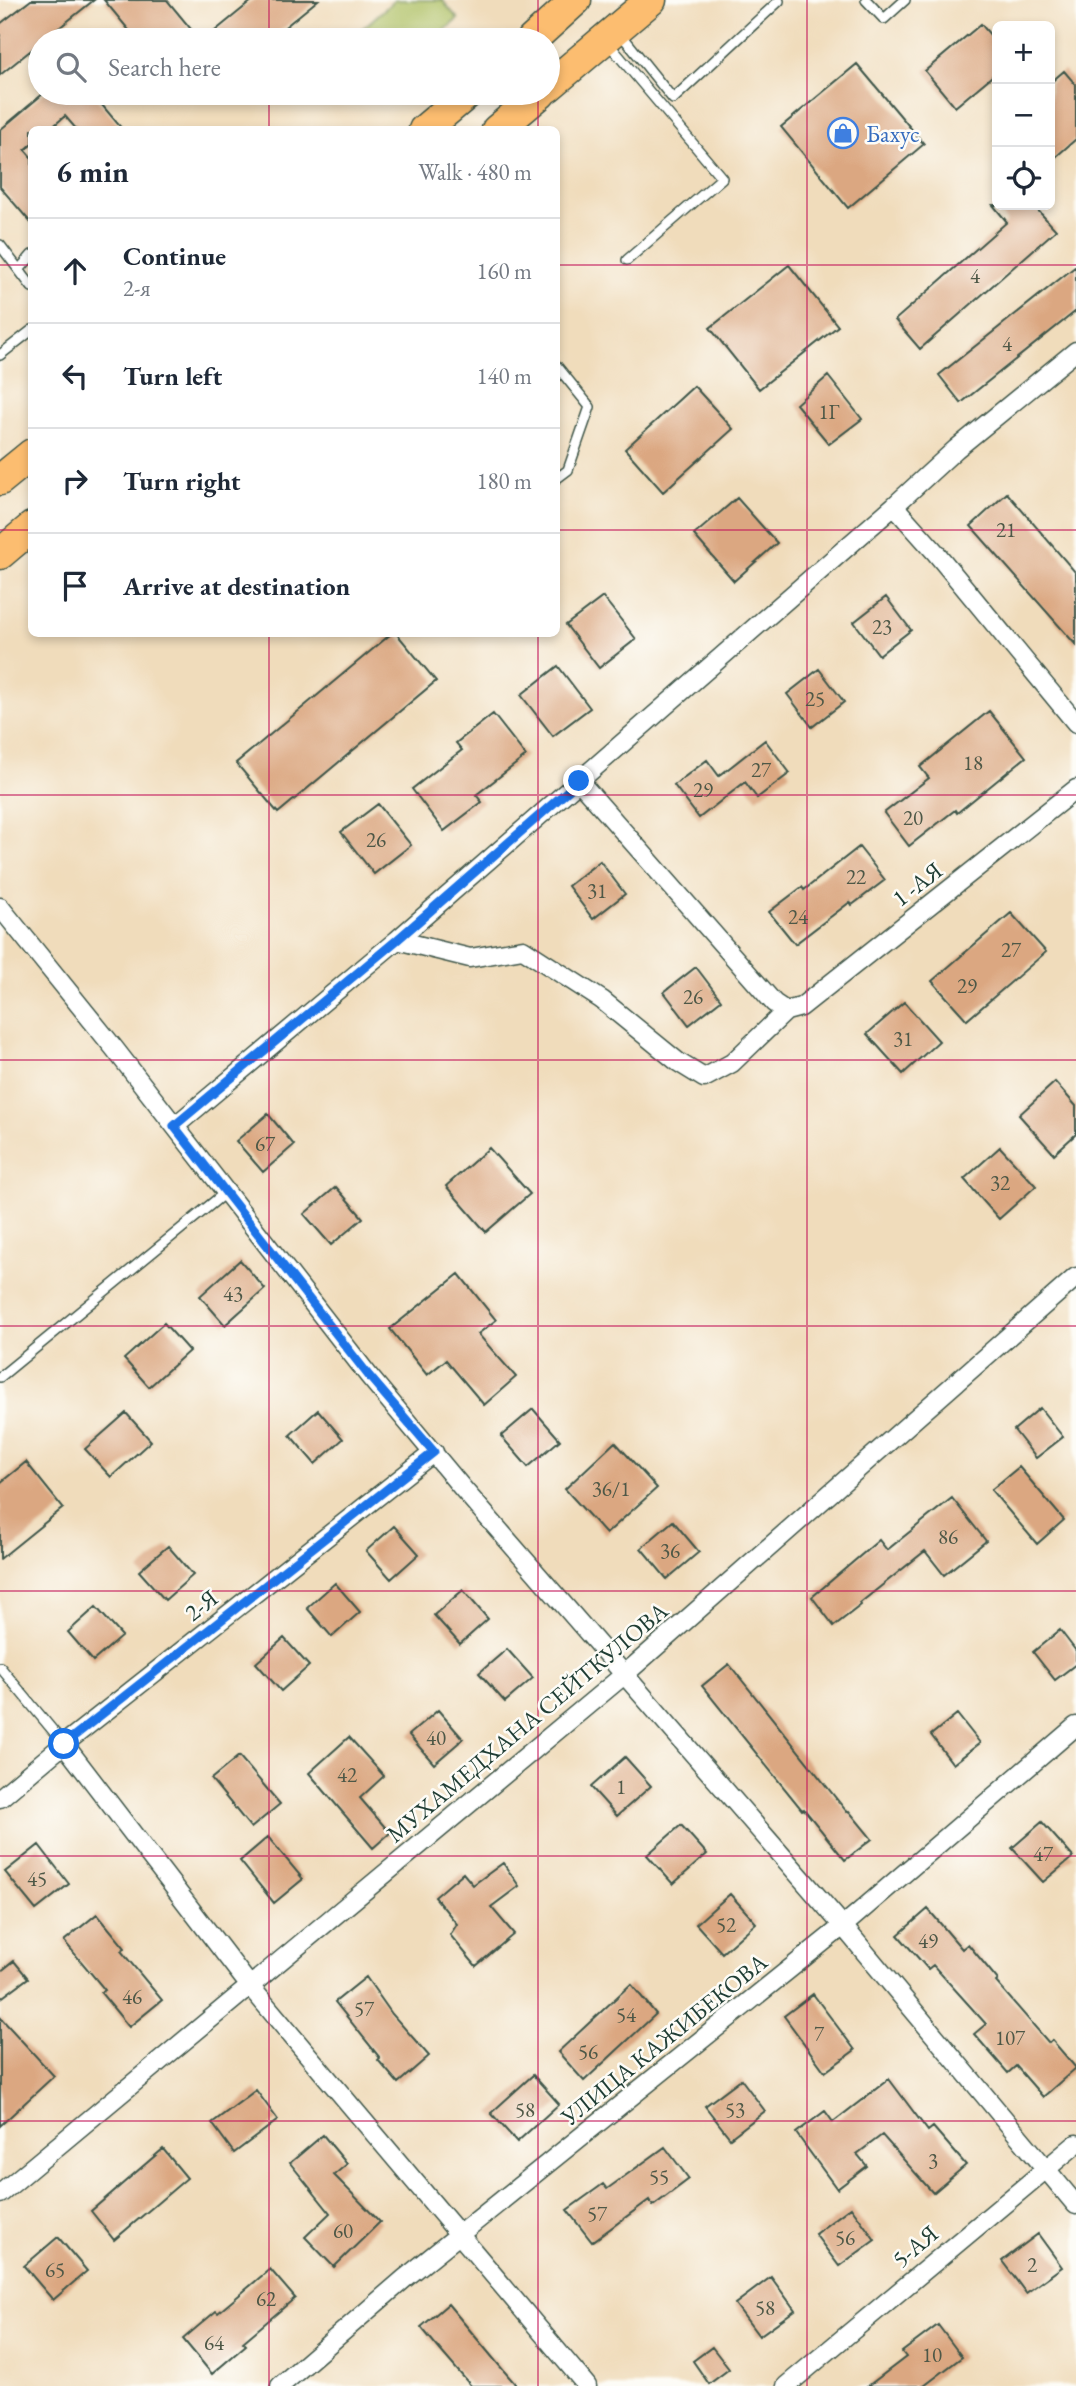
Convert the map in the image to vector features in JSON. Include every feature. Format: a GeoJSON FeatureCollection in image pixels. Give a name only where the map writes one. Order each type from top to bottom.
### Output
{"type":"FeatureCollection","features":[{"type":"Feature","properties":{"kind":"highway"},"geometry":{"type":"LineString","coordinates":[[545,28],[576,0]]}},
{"type":"Feature","properties":{"kind":"highway"},"geometry":{"type":"LineString","coordinates":[[560,76],[628,17]]}},
{"type":"Feature","properties":{"kind":"highway"},"geometry":{"type":"LineString","coordinates":[[429,126],[454,105]]}},
{"type":"Feature","properties":{"kind":"highway"},"geometry":{"type":"LineString","coordinates":[[502,126],[527,105]]}},
{"type":"Feature","properties":{"kind":"highway"},"geometry":{"type":"LineString","coordinates":[[0,480],[28,457]]}},
{"type":"Feature","properties":{"kind":"highway"},"geometry":{"type":"LineString","coordinates":[[0,554],[28,530]]}},
{"type":"Feature","properties":{"kind":"street"},"geometry":{"type":"LineString","coordinates":[[174,1126],[397,940],[956,449],[1076,351]]}},
{"type":"Feature","properties":{"kind":"street"},"geometry":{"type":"LineString","coordinates":[[894,506],[1076,723]]}},
{"type":"Feature","properties":{"kind":"street"},"geometry":{"type":"LineString","coordinates":[[579,781],[774,1003],[786,1011]]}},
{"type":"Feature","properties":{"kind":"street","name":"1 -АЯ"},"geometry":{"type":"LineString","coordinates":[[397,940],[470,958],[523,949],[602,1000],[678,1062],[704,1078],[732,1062],[786,1011],[801,1007],[1076,789]]}},
{"type":"Feature","properties":{"kind":"street"},"geometry":{"type":"LineString","coordinates":[[0,907],[369,1376],[464,1490],[843,1926],[1076,2206]]}},
{"type":"Feature","properties":{"kind":"street","name":"МУХАМЕДХАНА СЕЙТКУЛОВА"},"geometry":{"type":"LineString","coordinates":[[0,2194],[625,1674],[1076,1277]]}},
{"type":"Feature","properties":{"kind":"street","name":"2-Я"},"geometry":{"type":"LineString","coordinates":[[0,1798],[64,1744],[434,1452]]}},
{"type":"Feature","properties":{"kind":"street","name":"УЛИЦА КАЖИБЕКОВА"},"geometry":{"type":"LineString","coordinates":[[280,2386],[385,2295],[843,1926],[1076,1726]]}},
{"type":"Feature","properties":{"kind":"street"},"geometry":{"type":"LineString","coordinates":[[64,1744],[249,1985],[587,2386]]}},
{"type":"Feature","properties":{"kind":"street","name":"5-АЯ"},"geometry":{"type":"LineString","coordinates":[[786,2386],[1076,2144]]}},
{"type":"Feature","properties":{"kind":"lane"},"geometry":{"type":"LineString","coordinates":[[866,0],[884,19],[905,0]]}},
{"type":"Feature","properties":{"kind":"lane"},"geometry":{"type":"LineString","coordinates":[[628,17],[673,99],[779,1]]}},
{"type":"Feature","properties":{"kind":"lane"},"geometry":{"type":"LineString","coordinates":[[627,260],[722,178],[628,17]]}},
{"type":"Feature","properties":{"kind":"lane"},"geometry":{"type":"LineString","coordinates":[[0,245],[28,282]]}},
{"type":"Feature","properties":{"kind":"lane"},"geometry":{"type":"LineString","coordinates":[[19,270],[28,260]]}},
{"type":"Feature","properties":{"kind":"lane"},"geometry":{"type":"LineString","coordinates":[[0,355],[28,333]]}},
{"type":"Feature","properties":{"kind":"lane"},"geometry":{"type":"LineString","coordinates":[[560,370],[590,407],[568,470],[560,476]]}},
{"type":"Feature","properties":{"kind":"lane"},"geometry":{"type":"LineString","coordinates":[[0,1377],[226,1192]]}},
{"type":"Feature","properties":{"kind":"lane"},"geometry":{"type":"LineString","coordinates":[[0,1667],[64,1744]]}},
{"type":"Feature","properties":{"kind":"green space"},"geometry":{"type":"Polygon","coordinates":[[[395,0],[442,0],[458,19],[447,28],[363,28],[395,0]]]}},
{"type":"Feature","properties":{"kind":"building"},"geometry":{"type":"Polygon","coordinates":[[[31,0],[94,0],[59,28],[28,28],[28,53],[0,75],[0,24],[31,0]]]}},
{"type":"Feature","properties":{"kind":"building"},"geometry":{"type":"Polygon","coordinates":[[[104,0],[167,0],[190,28],[127,28],[104,0]]]}},
{"type":"Feature","properties":{"kind":"building"},"geometry":{"type":"Polygon","coordinates":[[[253,0],[318,0],[284,28],[219,28],[253,0]]]}},
{"type":"Feature","properties":{"kind":"building"},"geometry":{"type":"Polygon","coordinates":[[[981,24],[992,37],[992,76],[955,107],[925,71],[981,24]]]}},
{"type":"Feature","properties":{"kind":"building"},"geometry":{"type":"Polygon","coordinates":[[[857,64],[924,144],[848,208],[781,127],[857,64]]]}},
{"type":"Feature","properties":{"kind":"building"},"geometry":{"type":"Polygon","coordinates":[[[1064,71],[1076,85],[1076,139],[1055,158],[1055,84],[1055,79],[1064,71]]]}},
{"type":"Feature","properties":{"kind":"building"},"geometry":{"type":"Polygon","coordinates":[[[30,105],[102,105],[120,126],[74,126],[65,116],[54,126],[28,126],[28,147],[25,150],[28,153],[28,219],[0,187],[0,130],[30,105]]]}},
{"type":"Feature","properties":{"kind":"building"},"geometry":{"type":"Polygon","coordinates":[[[997,210],[1038,210],[1056,230],[920,349],[895,320],[1007,222],[997,210]]]}},
{"type":"Feature","properties":{"kind":"building"},"geometry":{"type":"Polygon","coordinates":[[[789,265],[838,326],[759,389],[710,328],[789,265]]]}},
{"type":"Feature","properties":{"kind":"building"},"geometry":{"type":"Polygon","coordinates":[[[1076,266],[1076,311],[961,403],[939,375],[1076,266]]]}},
{"type":"Feature","properties":{"kind":"building"},"geometry":{"type":"Polygon","coordinates":[[[828,376],[862,419],[829,444],[796,404],[828,376]]]}},
{"type":"Feature","properties":{"kind":"building"},"geometry":{"type":"Polygon","coordinates":[[[694,386],[733,429],[663,492],[625,449],[694,386]]]}},
{"type":"Feature","properties":{"kind":"building"},"geometry":{"type":"Polygon","coordinates":[[[1007,493],[1076,573],[1076,645],[971,526],[1007,493]]]}},
{"type":"Feature","properties":{"kind":"building"},"geometry":{"type":"Polygon","coordinates":[[[737,498],[777,543],[734,581],[694,535],[737,498]]]}},
{"type":"Feature","properties":{"kind":"building"},"geometry":{"type":"Polygon","coordinates":[[[603,597],[636,639],[599,668],[566,625],[603,597]]]}},
{"type":"Feature","properties":{"kind":"building"},"geometry":{"type":"Polygon","coordinates":[[[886,597],[911,630],[879,655],[854,622],[886,597]]]}},
{"type":"Feature","properties":{"kind":"building"},"geometry":{"type":"Polygon","coordinates":[[[387,637],[399,637],[436,681],[278,813],[236,763],[387,637]]]}},
{"type":"Feature","properties":{"kind":"building"},"geometry":{"type":"Polygon","coordinates":[[[558,666],[590,708],[553,736],[521,695],[558,666]]]}},
{"type":"Feature","properties":{"kind":"building"},"geometry":{"type":"Polygon","coordinates":[[[819,669],[844,702],[812,727],[787,694],[819,669]]]}},
{"type":"Feature","properties":{"kind":"building"},"geometry":{"type":"Polygon","coordinates":[[[989,711],[1026,757],[957,813],[955,810],[909,846],[884,813],[929,778],[920,767],[989,711]]]}},
{"type":"Feature","properties":{"kind":"building"},"geometry":{"type":"Polygon","coordinates":[[[493,714],[526,756],[476,795],[482,802],[444,831],[412,789],[462,750],[456,743],[493,714]]]}},
{"type":"Feature","properties":{"kind":"building"},"geometry":{"type":"Polygon","coordinates":[[[765,740],[790,773],[757,798],[745,782],[699,818],[674,785],[707,760],[719,776],[765,740]]]}},
{"type":"Feature","properties":{"kind":"building"},"geometry":{"type":"Polygon","coordinates":[[[378,804],[411,845],[374,874],[341,832],[378,804]]]}},
{"type":"Feature","properties":{"kind":"building"},"geometry":{"type":"Polygon","coordinates":[[[859,847],[885,880],[852,905],[850,902],[795,944],[769,912],[802,887],[804,890],[859,847]]]}},
{"type":"Feature","properties":{"kind":"building"},"geometry":{"type":"Polygon","coordinates":[[[600,861],[625,894],[593,919],[568,886],[600,861]]]}},
{"type":"Feature","properties":{"kind":"building"},"geometry":{"type":"Polygon","coordinates":[[[1011,913],[1046,952],[967,1020],[932,981],[1011,913]]]}},
{"type":"Feature","properties":{"kind":"building"},"geometry":{"type":"Polygon","coordinates":[[[696,967],[721,1000],[689,1025],[664,992],[696,967]]]}},
{"type":"Feature","properties":{"kind":"building"},"geometry":{"type":"Polygon","coordinates":[[[904,1002],[939,1041],[903,1074],[867,1034],[904,1002]]]}},
{"type":"Feature","properties":{"kind":"building"},"geometry":{"type":"Polygon","coordinates":[[[1055,1082],[1076,1106],[1076,1134],[1054,1154],[1019,1115],[1055,1082]]]}},
{"type":"Feature","properties":{"kind":"building"},"geometry":{"type":"Polygon","coordinates":[[[268,1114],[294,1145],[263,1172],[236,1141],[268,1114]]]}},
{"type":"Feature","properties":{"kind":"building"},"geometry":{"type":"Polygon","coordinates":[[[1000,1147],[1036,1186],[999,1219],[964,1179],[1000,1147]]]}},
{"type":"Feature","properties":{"kind":"building"},"geometry":{"type":"Polygon","coordinates":[[[489,1148],[530,1194],[486,1232],[446,1186],[489,1148]]]}},
{"type":"Feature","properties":{"kind":"building"},"geometry":{"type":"Polygon","coordinates":[[[336,1187],[363,1218],[331,1245],[304,1214],[336,1187]]]}},
{"type":"Feature","properties":{"kind":"building"},"geometry":{"type":"Polygon","coordinates":[[[240,1260],[265,1289],[225,1325],[200,1296],[240,1260]]]}},
{"type":"Feature","properties":{"kind":"building"},"geometry":{"type":"Polygon","coordinates":[[[459,1274],[496,1320],[478,1334],[516,1377],[484,1405],[446,1360],[427,1375],[390,1329],[459,1274]]]}},
{"type":"Feature","properties":{"kind":"building"},"geometry":{"type":"Polygon","coordinates":[[[164,1323],[189,1351],[149,1387],[124,1359],[164,1323]]]}},
{"type":"Feature","properties":{"kind":"building"},"geometry":{"type":"Polygon","coordinates":[[[1040,1408],[1063,1437],[1036,1458],[1014,1430],[1040,1408]]]}},
{"type":"Feature","properties":{"kind":"building"},"geometry":{"type":"Polygon","coordinates":[[[533,1409],[560,1440],[528,1467],[501,1436],[533,1409]]]}},
{"type":"Feature","properties":{"kind":"building"},"geometry":{"type":"Polygon","coordinates":[[[318,1410],[343,1439],[315,1464],[290,1435],[318,1410]]]}},
{"type":"Feature","properties":{"kind":"building"},"geometry":{"type":"Polygon","coordinates":[[[126,1413],[151,1441],[111,1477],[85,1449],[126,1413]]]}},
{"type":"Feature","properties":{"kind":"building"},"geometry":{"type":"Polygon","coordinates":[[[615,1442],[657,1488],[606,1534],[565,1489],[615,1442]]]}},
{"type":"Feature","properties":{"kind":"building"},"geometry":{"type":"Polygon","coordinates":[[[26,1462],[63,1508],[0,1559],[0,1483],[26,1462]]]}},
{"type":"Feature","properties":{"kind":"building"},"geometry":{"type":"Polygon","coordinates":[[[1019,1467],[1064,1520],[1037,1544],[991,1490],[1019,1467]]]}},
{"type":"Feature","properties":{"kind":"building"},"geometry":{"type":"Polygon","coordinates":[[[952,1498],[986,1541],[944,1575],[925,1551],[834,1626],[812,1597],[879,1540],[887,1550],[952,1498]]]}},
{"type":"Feature","properties":{"kind":"building"},"geometry":{"type":"Polygon","coordinates":[[[673,1521],[699,1552],[667,1579],[641,1548],[673,1521]]]}},
{"type":"Feature","properties":{"kind":"building"},"geometry":{"type":"Polygon","coordinates":[[[394,1526],[419,1554],[391,1579],[366,1551],[394,1526]]]}},
{"type":"Feature","properties":{"kind":"building"},"geometry":{"type":"Polygon","coordinates":[[[168,1546],[193,1575],[165,1600],[139,1571],[168,1546]]]}},
{"type":"Feature","properties":{"kind":"building"},"geometry":{"type":"Polygon","coordinates":[[[335,1583],[360,1612],[332,1637],[307,1608],[335,1583]]]}},
{"type":"Feature","properties":{"kind":"building"},"geometry":{"type":"Polygon","coordinates":[[[463,1590],[488,1619],[460,1644],[434,1615],[463,1590]]]}},
{"type":"Feature","properties":{"kind":"building"},"geometry":{"type":"Polygon","coordinates":[[[96,1607],[122,1636],[93,1661],[68,1632],[96,1607]]]}},
{"type":"Feature","properties":{"kind":"building"},"geometry":{"type":"Polygon","coordinates":[[[1060,1630],[1076,1651],[1076,1664],[1055,1680],[1033,1652],[1060,1630]]]}},
{"type":"Feature","properties":{"kind":"building"},"geometry":{"type":"Polygon","coordinates":[[[284,1638],[309,1666],[281,1691],[256,1663],[284,1638]]]}},
{"type":"Feature","properties":{"kind":"building"},"geometry":{"type":"Polygon","coordinates":[[[507,1649],[533,1678],[505,1702],[479,1673],[507,1649]]]}},
{"type":"Feature","properties":{"kind":"building"},"geometry":{"type":"Polygon","coordinates":[[[729,1664],[847,1812],[849,1811],[872,1839],[845,1860],[702,1686],[729,1664]]]}},
{"type":"Feature","properties":{"kind":"building"},"geometry":{"type":"Polygon","coordinates":[[[438,1710],[463,1739],[434,1764],[409,1735],[438,1710]]]}},
{"type":"Feature","properties":{"kind":"building"},"geometry":{"type":"Polygon","coordinates":[[[957,1714],[980,1743],[953,1764],[931,1735],[957,1714]]]}},
{"type":"Feature","properties":{"kind":"building"},"geometry":{"type":"Polygon","coordinates":[[[349,1737],[384,1776],[360,1798],[390,1833],[373,1848],[309,1773],[349,1737]]]}},
{"type":"Feature","properties":{"kind":"building"},"geometry":{"type":"Polygon","coordinates":[[[239,1756],[280,1804],[251,1828],[211,1779],[239,1756]]]}},
{"type":"Feature","properties":{"kind":"building"},"geometry":{"type":"Polygon","coordinates":[[[625,1757],[651,1786],[617,1816],[591,1787],[625,1757]]]}},
{"type":"Feature","properties":{"kind":"building"},"geometry":{"type":"Polygon","coordinates":[[[1042,1822],[1073,1857],[1043,1882],[1012,1848],[1042,1822]]]}},
{"type":"Feature","properties":{"kind":"building"},"geometry":{"type":"Polygon","coordinates":[[[681,1825],[707,1854],[673,1884],[647,1855],[681,1825]]]}},
{"type":"Feature","properties":{"kind":"building"},"geometry":{"type":"Polygon","coordinates":[[[268,1837],[303,1879],[274,1903],[240,1861],[268,1837]]]}},
{"type":"Feature","properties":{"kind":"building"},"geometry":{"type":"Polygon","coordinates":[[[39,1845],[69,1884],[36,1910],[5,1872],[39,1845]]]}},
{"type":"Feature","properties":{"kind":"building"},"geometry":{"type":"Polygon","coordinates":[[[503,1863],[519,1886],[491,1907],[514,1934],[476,1966],[450,1935],[457,1924],[435,1897],[463,1873],[473,1885],[503,1863]]]}},
{"type":"Feature","properties":{"kind":"building"},"geometry":{"type":"Polygon","coordinates":[[[730,1894],[756,1923],[722,1953],[696,1924],[730,1894]]]}},
{"type":"Feature","properties":{"kind":"building"},"geometry":{"type":"Polygon","coordinates":[[[928,1909],[962,1949],[968,1944],[998,1980],[996,1982],[1049,2043],[1052,2040],[1076,2068],[1043,2097],[1016,2066],[1008,2073],[974,2034],[986,2024],[933,1965],[928,1969],[898,1935],[928,1909]]]}},
{"type":"Feature","properties":{"kind":"building"},"geometry":{"type":"Polygon","coordinates":[[[97,1914],[125,1948],[121,1951],[162,2000],[129,2027],[101,1993],[105,1990],[64,1941],[97,1914]]]}},
{"type":"Feature","properties":{"kind":"building"},"geometry":{"type":"Polygon","coordinates":[[[14,1961],[28,1978],[0,1999],[0,1972],[14,1961]]]}},
{"type":"Feature","properties":{"kind":"building"},"geometry":{"type":"Polygon","coordinates":[[[366,1977],[392,2014],[429,2056],[398,2083],[335,2002],[366,1977]]]}},
{"type":"Feature","properties":{"kind":"building"},"geometry":{"type":"Polygon","coordinates":[[[631,1984],[656,2014],[584,2081],[558,2052],[631,1984]]]}},
{"type":"Feature","properties":{"kind":"building"},"geometry":{"type":"Polygon","coordinates":[[[813,1994],[855,2050],[825,2072],[784,2016],[813,1994]]]}},
{"type":"Feature","properties":{"kind":"building"},"geometry":{"type":"Polygon","coordinates":[[[0,2017],[54,2076],[0,2126],[0,2017]]]}},
{"type":"Feature","properties":{"kind":"building"},"geometry":{"type":"Polygon","coordinates":[[[533,2075],[559,2104],[517,2142],[491,2113],[533,2075]]]}},
{"type":"Feature","properties":{"kind":"building"},"geometry":{"type":"Polygon","coordinates":[[[741,2079],[765,2111],[730,2138],[705,2106],[741,2079]]]}},
{"type":"Feature","properties":{"kind":"building"},"geometry":{"type":"Polygon","coordinates":[[[889,2079],[928,2131],[933,2127],[966,2165],[933,2193],[882,2135],[857,2154],[867,2166],[837,2189],[796,2133],[825,2111],[833,2122],[889,2079]]]}},
{"type":"Feature","properties":{"kind":"building"},"geometry":{"type":"Polygon","coordinates":[[[256,2090],[278,2120],[234,2153],[212,2123],[256,2090]]]}},
{"type":"Feature","properties":{"kind":"building"},"geometry":{"type":"Polygon","coordinates":[[[323,2135],[347,2164],[334,2175],[380,2222],[334,2267],[305,2237],[330,2213],[290,2163],[323,2135]]]}},
{"type":"Feature","properties":{"kind":"building"},"geometry":{"type":"Polygon","coordinates":[[[665,2147],[689,2179],[653,2206],[649,2200],[592,2242],[567,2210],[603,2184],[607,2189],[665,2147]]]}},
{"type":"Feature","properties":{"kind":"building"},"geometry":{"type":"Polygon","coordinates":[[[163,2149],[187,2178],[114,2240],[91,2211],[163,2149]]]}},
{"type":"Feature","properties":{"kind":"building"},"geometry":{"type":"Polygon","coordinates":[[[851,2207],[875,2240],[839,2266],[815,2234],[851,2207]]]}},
{"type":"Feature","properties":{"kind":"building"},"geometry":{"type":"Polygon","coordinates":[[[1038,2234],[1062,2267],[1026,2293],[1002,2261],[1038,2234]]]}},
{"type":"Feature","properties":{"kind":"building"},"geometry":{"type":"Polygon","coordinates":[[[58,2237],[87,2271],[53,2300],[24,2266],[58,2237]]]}},
{"type":"Feature","properties":{"kind":"building"},"geometry":{"type":"Polygon","coordinates":[[[270,2269],[295,2298],[243,2342],[246,2345],[212,2374],[183,2339],[270,2269]]]}},
{"type":"Feature","properties":{"kind":"building"},"geometry":{"type":"Polygon","coordinates":[[[771,2277],[795,2310],[759,2336],[735,2304],[771,2277]]]}},
{"type":"Feature","properties":{"kind":"building"},"geometry":{"type":"Polygon","coordinates":[[[448,2304],[517,2386],[471,2386],[440,2350],[421,2327],[448,2304]]]}},
{"type":"Feature","properties":{"kind":"building"},"geometry":{"type":"Polygon","coordinates":[[[938,2325],[962,2357],[924,2386],[868,2386],[906,2357],[902,2352],[938,2325]]]}},
{"type":"Feature","properties":{"kind":"building"},"geometry":{"type":"Polygon","coordinates":[[[712,2347],[729,2369],[709,2384],[693,2361],[712,2347]]]}},
{"type":"Feature","properties":{"kind":"place","name":"Бахус"},"geometry":{"type":"Point","coordinates":[843,133]}},
{"type":"Feature","properties":{"kind":"route"},"geometry":{"type":"LineString","coordinates":[[64,1744],[434,1452],[369,1376],[174,1126],[397,940],[579,781]]}}]}
